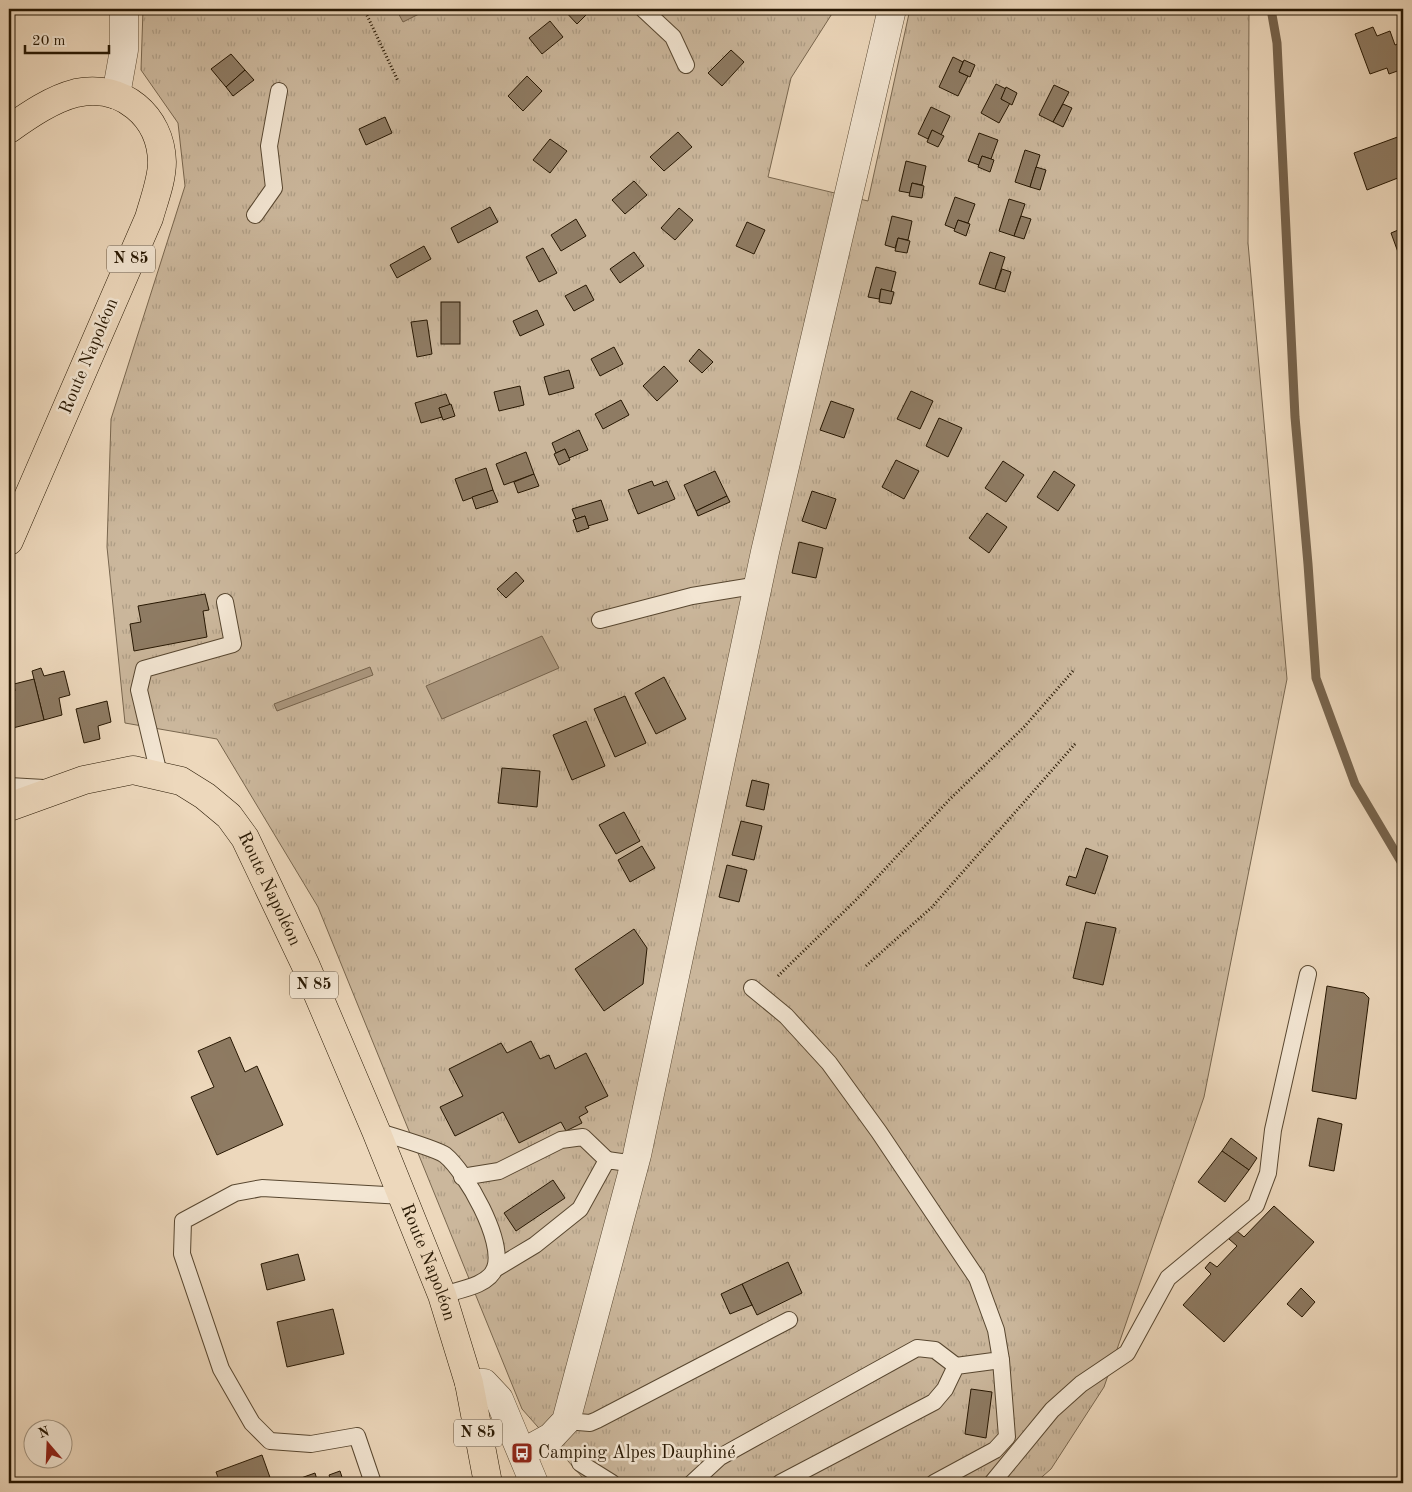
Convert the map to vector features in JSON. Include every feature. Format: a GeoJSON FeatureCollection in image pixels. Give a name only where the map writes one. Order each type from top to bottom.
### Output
{"type":"FeatureCollection","features":[{"type":"Feature","properties":{"kind":"main road","name":"Route Napoléon"},"geometry":{"type":"LineString","coordinates":[[9,129],[54,101],[77,93],[101,92],[116,95],[140,108],[155,127],[161,146],[162,164],[157,191],[148,218],[9,541]]}},
{"type":"Feature","properties":{"kind":"main road","name":"Route Napoléon"},"geometry":{"type":"LineString","coordinates":[[9,807],[56,789],[112,772],[133,770],[159,774],[181,781],[205,796],[229,816],[245,838],[305,964],[376,1131],[442,1295],[469,1383]]}},
{"type":"Feature","properties":{"kind":"main road","name":"N 85"},"geometry":{"type":"LineString","coordinates":[[469,1383],[488,1483]]}},
{"type":"Feature","properties":{"kind":"street"},"geometry":{"type":"LineString","coordinates":[[116,95],[124,50],[124,9]]}},
{"type":"Feature","properties":{"kind":"street"},"geometry":{"type":"LineString","coordinates":[[522,1453],[551,1437],[566,1422],[635,1164],[758,585],[892,9]]}},
{"type":"Feature","properties":{"kind":"street"},"geometry":{"type":"LineString","coordinates":[[469,1383],[484,1383],[492,1389],[499,1399],[534,1483]]}},
{"type":"Feature","properties":{"kind":"lane"},"geometry":{"type":"LineString","coordinates":[[643,9],[673,38],[686,65]]}},
{"type":"Feature","properties":{"kind":"lane"},"geometry":{"type":"LineString","coordinates":[[255,215],[274,188],[269,146],[279,91]]}},
{"type":"Feature","properties":{"kind":"lane"},"geometry":{"type":"LineString","coordinates":[[600,620],[692,596],[758,585]]}},
{"type":"Feature","properties":{"kind":"lane"},"geometry":{"type":"LineString","coordinates":[[159,774],[139,690],[144,669],[233,644],[225,602]]}},
{"type":"Feature","properties":{"kind":"lane"},"geometry":{"type":"LineString","coordinates":[[9,786],[56,789]]}},
{"type":"Feature","properties":{"kind":"lane"},"geometry":{"type":"LineString","coordinates":[[992,1483],[1052,1410],[1081,1384],[1127,1353],[1168,1278],[1256,1205],[1268,1173],[1274,1130],[1308,974]]}},
{"type":"Feature","properties":{"kind":"lane"},"geometry":{"type":"LineString","coordinates":[[752,988],[786,1016],[829,1063],[879,1132],[978,1278],[996,1330],[1001,1360],[1007,1437],[995,1450],[934,1483]]}},
{"type":"Feature","properties":{"kind":"lane"},"geometry":{"type":"LineString","coordinates":[[376,1131],[444,1155],[470,1187],[491,1230],[497,1252],[495,1269]]}},
{"type":"Feature","properties":{"kind":"lane"},"geometry":{"type":"LineString","coordinates":[[462,1177],[499,1171],[561,1140],[583,1136],[607,1160],[635,1164]]}},
{"type":"Feature","properties":{"kind":"lane"},"geometry":{"type":"LineString","coordinates":[[442,1295],[485,1281],[495,1269],[534,1246],[580,1209],[607,1160]]}},
{"type":"Feature","properties":{"kind":"lane"},"geometry":{"type":"LineString","coordinates":[[373,1483],[357,1436],[310,1444],[270,1441],[252,1423],[221,1369],[182,1254],[182,1221],[235,1193],[262,1188],[403,1196]]}},
{"type":"Feature","properties":{"kind":"lane"},"geometry":{"type":"LineString","coordinates":[[566,1422],[590,1423],[597,1420],[789,1320]]}},
{"type":"Feature","properties":{"kind":"lane"},"geometry":{"type":"LineString","coordinates":[[692,1483],[720,1457],[917,1348],[935,1350],[956,1366],[1001,1360]]}},
{"type":"Feature","properties":{"kind":"lane"},"geometry":{"type":"LineString","coordinates":[[780,1483],[934,1402],[946,1389],[956,1366]]}},
{"type":"Feature","properties":{"kind":"lane"},"geometry":{"type":"LineString","coordinates":[[580,1463],[612,1483]]}},
{"type":"Feature","properties":{"kind":"path"},"geometry":{"type":"LineString","coordinates":[[364,9],[398,81]]}},
{"type":"Feature","properties":{"kind":"path"},"geometry":{"type":"LineString","coordinates":[[778,976],[859,897],[948,800],[1024,726],[1073,671]]}},
{"type":"Feature","properties":{"kind":"path"},"geometry":{"type":"LineString","coordinates":[[866,966],[932,907],[1075,744]]}},
{"type":"Feature","properties":{"kind":"green space"},"geometry":{"type":"Polygon","coordinates":[[[143,9],[835,9],[791,78],[768,177],[868,201],[910,9],[1249,9],[1248,243],[1287,679],[1204,1097],[1104,1387],[1051,1469],[1035,1483],[585,1483],[583,1478],[522,1409],[318,907],[217,739],[125,723],[107,547],[111,419],[185,186],[178,123],[141,70],[143,9]]]}},
{"type":"Feature","properties":{"kind":"shaded area"},"geometry":{"type":"Polygon","coordinates":[[[396,9],[429,9],[403,22],[396,9]]]}},
{"type":"Feature","properties":{"kind":"shaded area"},"geometry":{"type":"Polygon","coordinates":[[[542,636],[559,668],[442,719],[426,686],[542,636]]]}},
{"type":"Feature","properties":{"kind":"shaded area"},"geometry":{"type":"Polygon","coordinates":[[[370,667],[373,675],[277,711],[274,704],[370,667]]]}},
{"type":"Feature","properties":{"kind":"building"},"geometry":{"type":"Polygon","coordinates":[[[563,9],[592,9],[577,24],[563,9]]]}},
{"type":"Feature","properties":{"kind":"building"},"geometry":{"type":"Polygon","coordinates":[[[550,21],[563,37],[542,54],[529,38],[550,21]]]}},
{"type":"Feature","properties":{"kind":"building"},"geometry":{"type":"Polygon","coordinates":[[[1373,27],[1377,36],[1390,31],[1395,45],[1402,42],[1403,69],[1389,74],[1387,68],[1370,74],[1355,34],[1373,27]]]}},
{"type":"Feature","properties":{"kind":"building"},"geometry":{"type":"Polygon","coordinates":[[[731,50],[744,62],[722,86],[708,73],[731,50]]]}},
{"type":"Feature","properties":{"kind":"building"},"geometry":{"type":"Polygon","coordinates":[[[231,54],[245,70],[226,87],[211,69],[231,54]]]}},
{"type":"Feature","properties":{"kind":"building"},"geometry":{"type":"Polygon","coordinates":[[[953,57],[963,62],[959,72],[968,76],[958,96],[939,87],[953,57]]]}},
{"type":"Feature","properties":{"kind":"building"},"geometry":{"type":"Polygon","coordinates":[[[964,60],[975,65],[970,77],[959,72],[964,60]]]}},
{"type":"Feature","properties":{"kind":"building"},"geometry":{"type":"Polygon","coordinates":[[[245,70],[254,80],[233,96],[226,87],[245,70]]]}},
{"type":"Feature","properties":{"kind":"building"},"geometry":{"type":"Polygon","coordinates":[[[527,76],[542,91],[523,111],[508,96],[527,76]]]}},
{"type":"Feature","properties":{"kind":"building"},"geometry":{"type":"Polygon","coordinates":[[[996,84],[1006,89],[1001,99],[1010,103],[999,123],[981,113],[996,84]]]}},
{"type":"Feature","properties":{"kind":"building"},"geometry":{"type":"Polygon","coordinates":[[[1054,85],[1069,92],[1053,122],[1039,115],[1054,85]]]}},
{"type":"Feature","properties":{"kind":"building"},"geometry":{"type":"Polygon","coordinates":[[[1006,87],[1017,93],[1012,105],[1001,99],[1006,87]]]}},
{"type":"Feature","properties":{"kind":"building"},"geometry":{"type":"Polygon","coordinates":[[[1063,104],[1072,108],[1063,127],[1053,122],[1063,104]]]}},
{"type":"Feature","properties":{"kind":"building"},"geometry":{"type":"Polygon","coordinates":[[[931,107],[950,116],[941,135],[932,130],[928,139],[918,134],[931,107]]]}},
{"type":"Feature","properties":{"kind":"building"},"geometry":{"type":"Polygon","coordinates":[[[385,117],[392,133],[366,145],[359,129],[385,117]]]}},
{"type":"Feature","properties":{"kind":"building"},"geometry":{"type":"Polygon","coordinates":[[[932,130],[944,136],[938,147],[927,142],[932,130]]]}},
{"type":"Feature","properties":{"kind":"building"},"geometry":{"type":"Polygon","coordinates":[[[678,132],[692,147],[664,171],[650,157],[678,132]]]}},
{"type":"Feature","properties":{"kind":"building"},"geometry":{"type":"Polygon","coordinates":[[[979,133],[998,140],[991,159],[982,156],[979,165],[968,161],[979,133]]]}},
{"type":"Feature","properties":{"kind":"building"},"geometry":{"type":"Polygon","coordinates":[[[1403,135],[1403,176],[1367,190],[1354,153],[1403,135]]]}},
{"type":"Feature","properties":{"kind":"building"},"geometry":{"type":"Polygon","coordinates":[[[550,139],[567,151],[550,173],[533,160],[550,139]]]}},
{"type":"Feature","properties":{"kind":"building"},"geometry":{"type":"Polygon","coordinates":[[[1025,150],[1040,155],[1030,187],[1015,182],[1025,150]]]}},
{"type":"Feature","properties":{"kind":"building"},"geometry":{"type":"Polygon","coordinates":[[[982,156],[994,160],[990,172],[978,167],[982,156]]]}},
{"type":"Feature","properties":{"kind":"building"},"geometry":{"type":"Polygon","coordinates":[[[906,161],[926,166],[922,185],[912,183],[910,193],[899,191],[906,161]]]}},
{"type":"Feature","properties":{"kind":"building"},"geometry":{"type":"Polygon","coordinates":[[[1036,167],[1046,170],[1040,190],[1030,187],[1036,167]]]}},
{"type":"Feature","properties":{"kind":"building"},"geometry":{"type":"Polygon","coordinates":[[[634,181],[647,195],[625,214],[612,200],[634,181]]]}},
{"type":"Feature","properties":{"kind":"building"},"geometry":{"type":"Polygon","coordinates":[[[912,183],[924,186],[922,198],[909,196],[912,183]]]}},
{"type":"Feature","properties":{"kind":"building"},"geometry":{"type":"Polygon","coordinates":[[[955,197],[975,204],[968,223],[958,220],[955,229],[945,225],[955,197]]]}},
{"type":"Feature","properties":{"kind":"building"},"geometry":{"type":"Polygon","coordinates":[[[1009,199],[1025,204],[1014,236],[999,231],[1009,199]]]}},
{"type":"Feature","properties":{"kind":"building"},"geometry":{"type":"Polygon","coordinates":[[[490,207],[498,222],[458,243],[451,228],[490,207]]]}},
{"type":"Feature","properties":{"kind":"building"},"geometry":{"type":"Polygon","coordinates":[[[679,208],[693,220],[675,240],[661,228],[679,208]]]}},
{"type":"Feature","properties":{"kind":"building"},"geometry":{"type":"Polygon","coordinates":[[[892,216],[912,221],[908,240],[898,238],[895,248],[885,245],[892,216]]]}},
{"type":"Feature","properties":{"kind":"building"},"geometry":{"type":"Polygon","coordinates":[[[1021,216],[1031,219],[1024,239],[1014,236],[1021,216]]]}},
{"type":"Feature","properties":{"kind":"building"},"geometry":{"type":"Polygon","coordinates":[[[576,219],[586,236],[561,251],[551,235],[576,219]]]}},
{"type":"Feature","properties":{"kind":"building"},"geometry":{"type":"Polygon","coordinates":[[[958,220],[970,224],[966,236],[954,231],[958,220]]]}},
{"type":"Feature","properties":{"kind":"building"},"geometry":{"type":"Polygon","coordinates":[[[747,222],[765,230],[754,254],[736,246],[747,222]]]}},
{"type":"Feature","properties":{"kind":"building"},"geometry":{"type":"Polygon","coordinates":[[[1403,228],[1403,263],[1402,263],[1391,233],[1403,228]]]}},
{"type":"Feature","properties":{"kind":"building"},"geometry":{"type":"Polygon","coordinates":[[[898,238],[910,241],[907,253],[895,251],[898,238]]]}},
{"type":"Feature","properties":{"kind":"building"},"geometry":{"type":"Polygon","coordinates":[[[424,246],[431,259],[397,278],[390,265],[424,246]]]}},
{"type":"Feature","properties":{"kind":"building"},"geometry":{"type":"Polygon","coordinates":[[[543,248],[557,273],[539,282],[526,257],[543,248]]]}},
{"type":"Feature","properties":{"kind":"building"},"geometry":{"type":"Polygon","coordinates":[[[634,252],[644,266],[620,283],[610,269],[634,252]]]}},
{"type":"Feature","properties":{"kind":"building"},"geometry":{"type":"Polygon","coordinates":[[[990,252],[1005,257],[995,289],[979,284],[990,252]]]}},
{"type":"Feature","properties":{"kind":"building"},"geometry":{"type":"Polygon","coordinates":[[[876,267],[896,272],[891,292],[881,289],[879,299],[868,297],[876,267]]]}},
{"type":"Feature","properties":{"kind":"building"},"geometry":{"type":"Polygon","coordinates":[[[1002,269],[1011,272],[1005,292],[995,289],[1002,269]]]}},
{"type":"Feature","properties":{"kind":"building"},"geometry":{"type":"Polygon","coordinates":[[[586,285],[594,300],[574,311],[565,296],[586,285]]]}},
{"type":"Feature","properties":{"kind":"building"},"geometry":{"type":"Polygon","coordinates":[[[881,289],[894,292],[891,304],[879,302],[881,289]]]}},
{"type":"Feature","properties":{"kind":"building"},"geometry":{"type":"Polygon","coordinates":[[[441,302],[460,302],[460,344],[441,344],[441,302]]]}},
{"type":"Feature","properties":{"kind":"building"},"geometry":{"type":"Polygon","coordinates":[[[537,310],[544,325],[520,336],[513,321],[537,310]]]}},
{"type":"Feature","properties":{"kind":"building"},"geometry":{"type":"Polygon","coordinates":[[[427,320],[432,354],[417,357],[411,322],[427,320]]]}},
{"type":"Feature","properties":{"kind":"building"},"geometry":{"type":"Polygon","coordinates":[[[614,347],[623,364],[600,376],[591,359],[614,347]]]}},
{"type":"Feature","properties":{"kind":"building"},"geometry":{"type":"Polygon","coordinates":[[[699,349],[713,362],[702,373],[689,361],[699,349]]]}},
{"type":"Feature","properties":{"kind":"building"},"geometry":{"type":"Polygon","coordinates":[[[664,366],[678,381],[657,401],[643,386],[664,366]]]}},
{"type":"Feature","properties":{"kind":"building"},"geometry":{"type":"Polygon","coordinates":[[[569,370],[574,388],[549,395],[544,377],[569,370]]]}},
{"type":"Feature","properties":{"kind":"building"},"geometry":{"type":"Polygon","coordinates":[[[520,386],[524,405],[499,411],[494,392],[520,386]]]}},
{"type":"Feature","properties":{"kind":"building"},"geometry":{"type":"Polygon","coordinates":[[[911,391],[933,401],[920,429],[897,419],[911,391]]]}},
{"type":"Feature","properties":{"kind":"building"},"geometry":{"type":"Polygon","coordinates":[[[446,394],[450,405],[439,408],[442,417],[421,423],[415,403],[446,394]]]}},
{"type":"Feature","properties":{"kind":"building"},"geometry":{"type":"Polygon","coordinates":[[[621,400],[629,415],[603,429],[595,414],[621,400]]]}},
{"type":"Feature","properties":{"kind":"building"},"geometry":{"type":"Polygon","coordinates":[[[831,401],[854,409],[844,438],[820,430],[831,401]]]}},
{"type":"Feature","properties":{"kind":"building"},"geometry":{"type":"Polygon","coordinates":[[[451,404],[455,416],[443,420],[439,408],[451,404]]]}},
{"type":"Feature","properties":{"kind":"building"},"geometry":{"type":"Polygon","coordinates":[[[939,418],[962,428],[948,457],[926,446],[939,418]]]}},
{"type":"Feature","properties":{"kind":"building"},"geometry":{"type":"Polygon","coordinates":[[[579,430],[588,450],[569,458],[565,449],[556,453],[552,443],[579,430]]]}},
{"type":"Feature","properties":{"kind":"building"},"geometry":{"type":"Polygon","coordinates":[[[565,449],[570,460],[559,465],[554,454],[565,449]]]}},
{"type":"Feature","properties":{"kind":"building"},"geometry":{"type":"Polygon","coordinates":[[[526,452],[534,474],[504,485],[496,464],[526,452]]]}},
{"type":"Feature","properties":{"kind":"building"},"geometry":{"type":"Polygon","coordinates":[[[896,460],[919,471],[904,499],[882,487],[896,460]]]}},
{"type":"Feature","properties":{"kind":"building"},"geometry":{"type":"Polygon","coordinates":[[[1003,461],[1024,475],[1006,502],[985,488],[1003,461]]]}},
{"type":"Feature","properties":{"kind":"building"},"geometry":{"type":"Polygon","coordinates":[[[486,468],[493,490],[463,501],[455,479],[486,468]]]}},
{"type":"Feature","properties":{"kind":"building"},"geometry":{"type":"Polygon","coordinates":[[[715,471],[727,496],[696,511],[684,485],[715,471]]]}},
{"type":"Feature","properties":{"kind":"building"},"geometry":{"type":"Polygon","coordinates":[[[1054,471],[1075,485],[1058,511],[1037,497],[1054,471]]]}},
{"type":"Feature","properties":{"kind":"building"},"geometry":{"type":"Polygon","coordinates":[[[534,474],[539,486],[518,493],[514,482],[534,474]]]}},
{"type":"Feature","properties":{"kind":"building"},"geometry":{"type":"Polygon","coordinates":[[[652,481],[654,486],[667,481],[675,499],[638,514],[628,490],[652,481]]]}},
{"type":"Feature","properties":{"kind":"building"},"geometry":{"type":"Polygon","coordinates":[[[493,490],[498,502],[476,509],[472,497],[493,490]]]}},
{"type":"Feature","properties":{"kind":"building"},"geometry":{"type":"Polygon","coordinates":[[[812,491],[836,499],[826,529],[802,521],[812,491]]]}},
{"type":"Feature","properties":{"kind":"building"},"geometry":{"type":"Polygon","coordinates":[[[727,496],[730,502],[698,516],[696,511],[727,496]]]}},
{"type":"Feature","properties":{"kind":"building"},"geometry":{"type":"Polygon","coordinates":[[[601,500],[608,520],[588,526],[585,516],[576,519],[572,509],[601,500]]]}},
{"type":"Feature","properties":{"kind":"building"},"geometry":{"type":"Polygon","coordinates":[[[987,513],[1007,527],[989,553],[969,538],[987,513]]]}},
{"type":"Feature","properties":{"kind":"building"},"geometry":{"type":"Polygon","coordinates":[[[585,516],[589,528],[577,532],[573,520],[585,516]]]}},
{"type":"Feature","properties":{"kind":"building"},"geometry":{"type":"Polygon","coordinates":[[[799,542],[823,548],[816,578],[792,573],[799,542]]]}},
{"type":"Feature","properties":{"kind":"building"},"geometry":{"type":"Polygon","coordinates":[[[516,572],[524,581],[506,598],[497,589],[516,572]]]}},
{"type":"Feature","properties":{"kind":"building"},"geometry":{"type":"Polygon","coordinates":[[[205,594],[209,610],[203,611],[207,637],[134,651],[130,624],[141,622],[138,606],[205,594]]]}},
{"type":"Feature","properties":{"kind":"building"},"geometry":{"type":"Polygon","coordinates":[[[41,668],[44,676],[64,671],[70,695],[59,698],[62,715],[44,720],[32,671],[41,668]]]}},
{"type":"Feature","properties":{"kind":"building"},"geometry":{"type":"Polygon","coordinates":[[[664,677],[686,719],[656,734],[635,693],[664,677]]]}},
{"type":"Feature","properties":{"kind":"building"},"geometry":{"type":"Polygon","coordinates":[[[34,679],[44,720],[9,729],[9,693],[15,691],[14,684],[34,679]]]}},
{"type":"Feature","properties":{"kind":"building"},"geometry":{"type":"Polygon","coordinates":[[[625,696],[646,743],[615,757],[594,709],[625,696]]]}},
{"type":"Feature","properties":{"kind":"building"},"geometry":{"type":"Polygon","coordinates":[[[107,701],[111,722],[98,726],[100,739],[84,743],[76,709],[107,701]]]}},
{"type":"Feature","properties":{"kind":"building"},"geometry":{"type":"Polygon","coordinates":[[[586,721],[605,766],[572,780],[553,735],[586,721]]]}},
{"type":"Feature","properties":{"kind":"building"},"geometry":{"type":"Polygon","coordinates":[[[502,768],[540,771],[537,807],[498,803],[502,768]]]}},
{"type":"Feature","properties":{"kind":"building"},"geometry":{"type":"Polygon","coordinates":[[[752,780],[769,784],[764,810],[746,806],[752,780]]]}},
{"type":"Feature","properties":{"kind":"building"},"geometry":{"type":"Polygon","coordinates":[[[624,812],[640,841],[616,854],[599,825],[624,812]]]}},
{"type":"Feature","properties":{"kind":"building"},"geometry":{"type":"Polygon","coordinates":[[[741,821],[762,826],[754,860],[732,855],[741,821]]]}},
{"type":"Feature","properties":{"kind":"building"},"geometry":{"type":"Polygon","coordinates":[[[642,846],[655,868],[630,882],[618,860],[642,846]]]}},
{"type":"Feature","properties":{"kind":"building"},"geometry":{"type":"Polygon","coordinates":[[[1086,848],[1108,856],[1095,894],[1066,885],[1069,876],[1076,878],[1086,848]]]}},
{"type":"Feature","properties":{"kind":"building"},"geometry":{"type":"Polygon","coordinates":[[[727,865],[747,870],[739,902],[719,897],[727,865]]]}},
{"type":"Feature","properties":{"kind":"building"},"geometry":{"type":"Polygon","coordinates":[[[1086,922],[1116,928],[1103,985],[1073,978],[1086,922]]]}},
{"type":"Feature","properties":{"kind":"building"},"geometry":{"type":"Polygon","coordinates":[[[634,929],[647,948],[643,984],[604,1011],[575,969],[634,929]]]}},
{"type":"Feature","properties":{"kind":"building"},"geometry":{"type":"Polygon","coordinates":[[[1327,986],[1364,993],[1369,998],[1356,1099],[1312,1091],[1327,986]]]}},
{"type":"Feature","properties":{"kind":"building"},"geometry":{"type":"Polygon","coordinates":[[[230,1037],[245,1072],[257,1066],[283,1125],[217,1155],[191,1097],[214,1087],[198,1051],[230,1037]]]}},
{"type":"Feature","properties":{"kind":"building"},"geometry":{"type":"Polygon","coordinates":[[[531,1041],[540,1059],[549,1055],[555,1069],[586,1053],[608,1096],[585,1107],[588,1112],[579,1117],[582,1123],[566,1131],[561,1122],[519,1143],[503,1112],[455,1136],[440,1107],[463,1096],[449,1069],[501,1043],[507,1053],[531,1041]]]}},
{"type":"Feature","properties":{"kind":"building"},"geometry":{"type":"Polygon","coordinates":[[[1318,1118],[1342,1124],[1334,1171],[1309,1166],[1318,1118]]]}},
{"type":"Feature","properties":{"kind":"building"},"geometry":{"type":"Polygon","coordinates":[[[1231,1138],[1257,1158],[1249,1170],[1222,1151],[1231,1138]]]}},
{"type":"Feature","properties":{"kind":"building"},"geometry":{"type":"Polygon","coordinates":[[[1222,1151],[1249,1170],[1225,1202],[1198,1182],[1222,1151]]]}},
{"type":"Feature","properties":{"kind":"building"},"geometry":{"type":"Polygon","coordinates":[[[553,1180],[565,1198],[516,1231],[504,1213],[553,1180]]]}},
{"type":"Feature","properties":{"kind":"building"},"geometry":{"type":"Polygon","coordinates":[[[1274,1206],[1314,1242],[1224,1342],[1183,1305],[1211,1274],[1205,1268],[1210,1262],[1217,1267],[1237,1246],[1229,1239],[1237,1231],[1244,1237],[1274,1206]]]}},
{"type":"Feature","properties":{"kind":"building"},"geometry":{"type":"Polygon","coordinates":[[[298,1254],[305,1280],[267,1290],[261,1264],[298,1254]]]}},
{"type":"Feature","properties":{"kind":"building"},"geometry":{"type":"Polygon","coordinates":[[[788,1262],[802,1293],[757,1315],[742,1284],[788,1262]]]}},
{"type":"Feature","properties":{"kind":"building"},"geometry":{"type":"Polygon","coordinates":[[[742,1284],[752,1305],[730,1314],[721,1294],[742,1284]]]}},
{"type":"Feature","properties":{"kind":"building"},"geometry":{"type":"Polygon","coordinates":[[[1301,1288],[1315,1302],[1302,1317],[1287,1304],[1301,1288]]]}},
{"type":"Feature","properties":{"kind":"building"},"geometry":{"type":"Polygon","coordinates":[[[333,1309],[344,1354],[287,1367],[277,1322],[333,1309]]]}},
{"type":"Feature","properties":{"kind":"building"},"geometry":{"type":"Polygon","coordinates":[[[971,1389],[992,1392],[986,1438],[965,1434],[971,1389]]]}},
{"type":"Feature","properties":{"kind":"building"},"geometry":{"type":"Polygon","coordinates":[[[262,1455],[272,1483],[220,1483],[216,1472],[262,1455]]]}},
{"type":"Feature","properties":{"kind":"building"},"geometry":{"type":"Polygon","coordinates":[[[340,1471],[344,1483],[332,1483],[329,1475],[340,1471]]]}},
{"type":"Feature","properties":{"kind":"building"},"geometry":{"type":"Polygon","coordinates":[[[315,1473],[318,1483],[287,1483],[315,1473]]]}},
{"type":"Feature","properties":{"kind":"waterway"},"geometry":{"type":"LineString","coordinates":[[1271,9],[1277,43],[1295,417],[1316,678],[1355,784],[1403,865]]}},
{"type":"Feature","properties":{"kind":"place","name":"Camping Alpes Dauphiné"},"geometry":{"type":"Point","coordinates":[522,1453]}}]}
